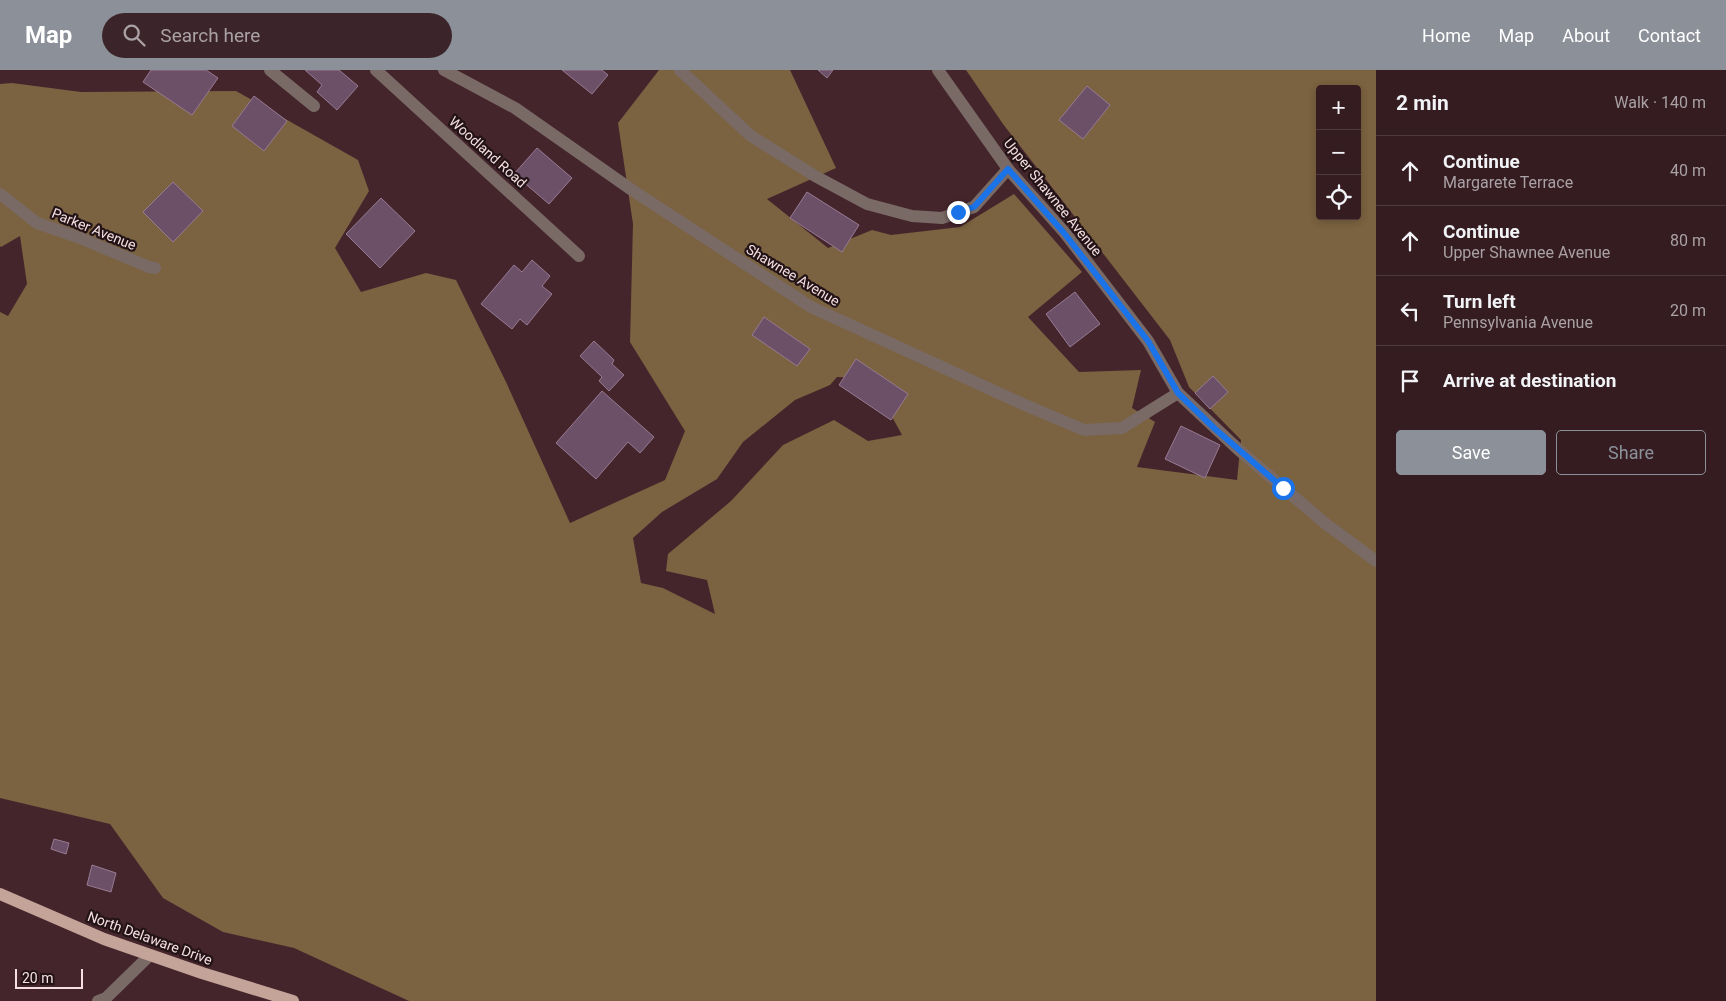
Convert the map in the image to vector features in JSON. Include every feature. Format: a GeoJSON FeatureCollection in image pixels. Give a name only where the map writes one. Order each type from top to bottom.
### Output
{"type":"FeatureCollection","features":[{"type":"Feature","properties":{"kind":"main road","name":"North Delaware Drive"},"geometry":{"type":"LineString","coordinates":[[0,894],[104,939],[202,973],[292,1001]]}},
{"type":"Feature","properties":{"kind":"street"},"geometry":{"type":"LineString","coordinates":[[270,70],[314,106]]}},
{"type":"Feature","properties":{"kind":"street","name":"Woodland Road"},"geometry":{"type":"LineString","coordinates":[[376,70],[579,256]]}},
{"type":"Feature","properties":{"kind":"street","name":"Shawnee Avenue"},"geometry":{"type":"LineString","coordinates":[[444,70],[515,108],[632,190],[811,307],[1025,405],[1084,430],[1122,428],[1178,393]]}},
{"type":"Feature","properties":{"kind":"street"},"geometry":{"type":"LineString","coordinates":[[680,70],[751,136],[815,176],[867,204],[912,216],[942,218],[974,207],[1008,169]]}},
{"type":"Feature","properties":{"kind":"street","name":"Upper Shawnee Avenue"},"geometry":{"type":"LineString","coordinates":[[938,70],[1008,169],[1064,233],[1148,341],[1178,393],[1240,451],[1326,524],[1376,561]]}},
{"type":"Feature","properties":{"kind":"street","name":"Parker Avenue"},"geometry":{"type":"LineString","coordinates":[[0,194],[37,223],[155,268]]}},
{"type":"Feature","properties":{"kind":"street"},"geometry":{"type":"LineString","coordinates":[[98,1001],[106,998],[150,955]]}},
{"type":"Feature","properties":{"kind":"shaded area"},"geometry":{"type":"Polygon","coordinates":[[[659,70],[790,70],[836,168],[767,199],[828,248],[872,230],[891,235],[960,227],[1014,194],[1082,272],[1028,317],[1079,372],[1141,370],[1132,408],[1155,422],[1137,467],[1237,480],[1241,440],[1189,387],[1170,340],[1003,124],[966,70],[1376,70],[1376,1001],[409,1001],[294,948],[223,932],[163,898],[110,824],[0,798],[0,312],[8,316],[27,284],[20,236],[0,246],[0,84],[12,83],[81,92],[236,91],[358,160],[369,191],[335,248],[361,292],[426,273],[456,280],[506,382],[570,523],[665,480],[685,431],[630,342],[633,224],[618,123],[659,70]],[[837,377],[830,385],[795,400],[743,442],[717,479],[662,512],[633,538],[641,583],[663,588],[715,614],[707,580],[666,571],[668,554],[731,501],[783,445],[834,420],[868,441],[902,435],[874,384],[861,378],[837,377]]]}},
{"type":"Feature","properties":{"kind":"building"},"geometry":{"type":"Polygon","coordinates":[[[151,70],[206,70],[218,78],[192,115],[143,82],[151,70]]]}},
{"type":"Feature","properties":{"kind":"building"},"geometry":{"type":"Polygon","coordinates":[[[305,70],[339,70],[358,86],[337,110],[317,92],[322,85],[305,70]]]}},
{"type":"Feature","properties":{"kind":"building"},"geometry":{"type":"Polygon","coordinates":[[[562,70],[602,70],[608,75],[592,94],[562,70]]]}},
{"type":"Feature","properties":{"kind":"building"},"geometry":{"type":"Polygon","coordinates":[[[818,70],[833,70],[827,78],[818,70]]]}},
{"type":"Feature","properties":{"kind":"building"},"geometry":{"type":"Polygon","coordinates":[[[1087,86],[1110,105],[1083,139],[1059,120],[1087,86]]]}},
{"type":"Feature","properties":{"kind":"building"},"geometry":{"type":"Polygon","coordinates":[[[254,96],[287,121],[264,151],[232,126],[254,96]]]}},
{"type":"Feature","properties":{"kind":"building"},"geometry":{"type":"Polygon","coordinates":[[[537,148],[572,178],[549,204],[514,174],[537,148]]]}},
{"type":"Feature","properties":{"kind":"building"},"geometry":{"type":"Polygon","coordinates":[[[173,182],[203,211],[173,242],[143,212],[173,182]]]}},
{"type":"Feature","properties":{"kind":"building"},"geometry":{"type":"Polygon","coordinates":[[[807,192],[859,225],[842,252],[790,218],[807,192]]]}},
{"type":"Feature","properties":{"kind":"building"},"geometry":{"type":"Polygon","coordinates":[[[381,198],[415,231],[380,268],[346,234],[381,198]]]}},
{"type":"Feature","properties":{"kind":"building"},"geometry":{"type":"Polygon","coordinates":[[[532,260],[550,276],[542,286],[552,294],[527,325],[520,319],[512,329],[481,304],[514,265],[522,272],[532,260]]]}},
{"type":"Feature","properties":{"kind":"building"},"geometry":{"type":"Polygon","coordinates":[[[1075,292],[1100,324],[1070,347],[1046,314],[1075,292]]]}},
{"type":"Feature","properties":{"kind":"building"},"geometry":{"type":"Polygon","coordinates":[[[764,317],[810,349],[797,366],[752,335],[764,317]]]}},
{"type":"Feature","properties":{"kind":"building"},"geometry":{"type":"Polygon","coordinates":[[[594,341],[614,360],[612,364],[624,375],[609,391],[599,381],[602,377],[580,356],[594,341]]]}},
{"type":"Feature","properties":{"kind":"building"},"geometry":{"type":"Polygon","coordinates":[[[856,359],[908,394],[891,420],[839,385],[856,359]]]}},
{"type":"Feature","properties":{"kind":"building"},"geometry":{"type":"Polygon","coordinates":[[[1213,376],[1228,392],[1210,409],[1195,393],[1213,376]]]}},
{"type":"Feature","properties":{"kind":"building"},"geometry":{"type":"Polygon","coordinates":[[[602,391],[654,437],[640,453],[628,442],[596,479],[556,443],[602,391]]]}},
{"type":"Feature","properties":{"kind":"building"},"geometry":{"type":"Polygon","coordinates":[[[1181,426],[1220,445],[1205,478],[1165,459],[1181,426]]]}},
{"type":"Feature","properties":{"kind":"building"},"geometry":{"type":"Polygon","coordinates":[[[54,839],[69,843],[66,854],[51,849],[54,839]]]}},
{"type":"Feature","properties":{"kind":"building"},"geometry":{"type":"Polygon","coordinates":[[[92,865],[116,873],[111,892],[87,885],[92,865]]]}},
{"type":"Feature","properties":{"kind":"route"},"geometry":{"type":"LineString","coordinates":[[958,212],[974,207],[1008,169],[1064,233],[1148,341],[1178,393],[1214,428],[1283,488]]}}]}
